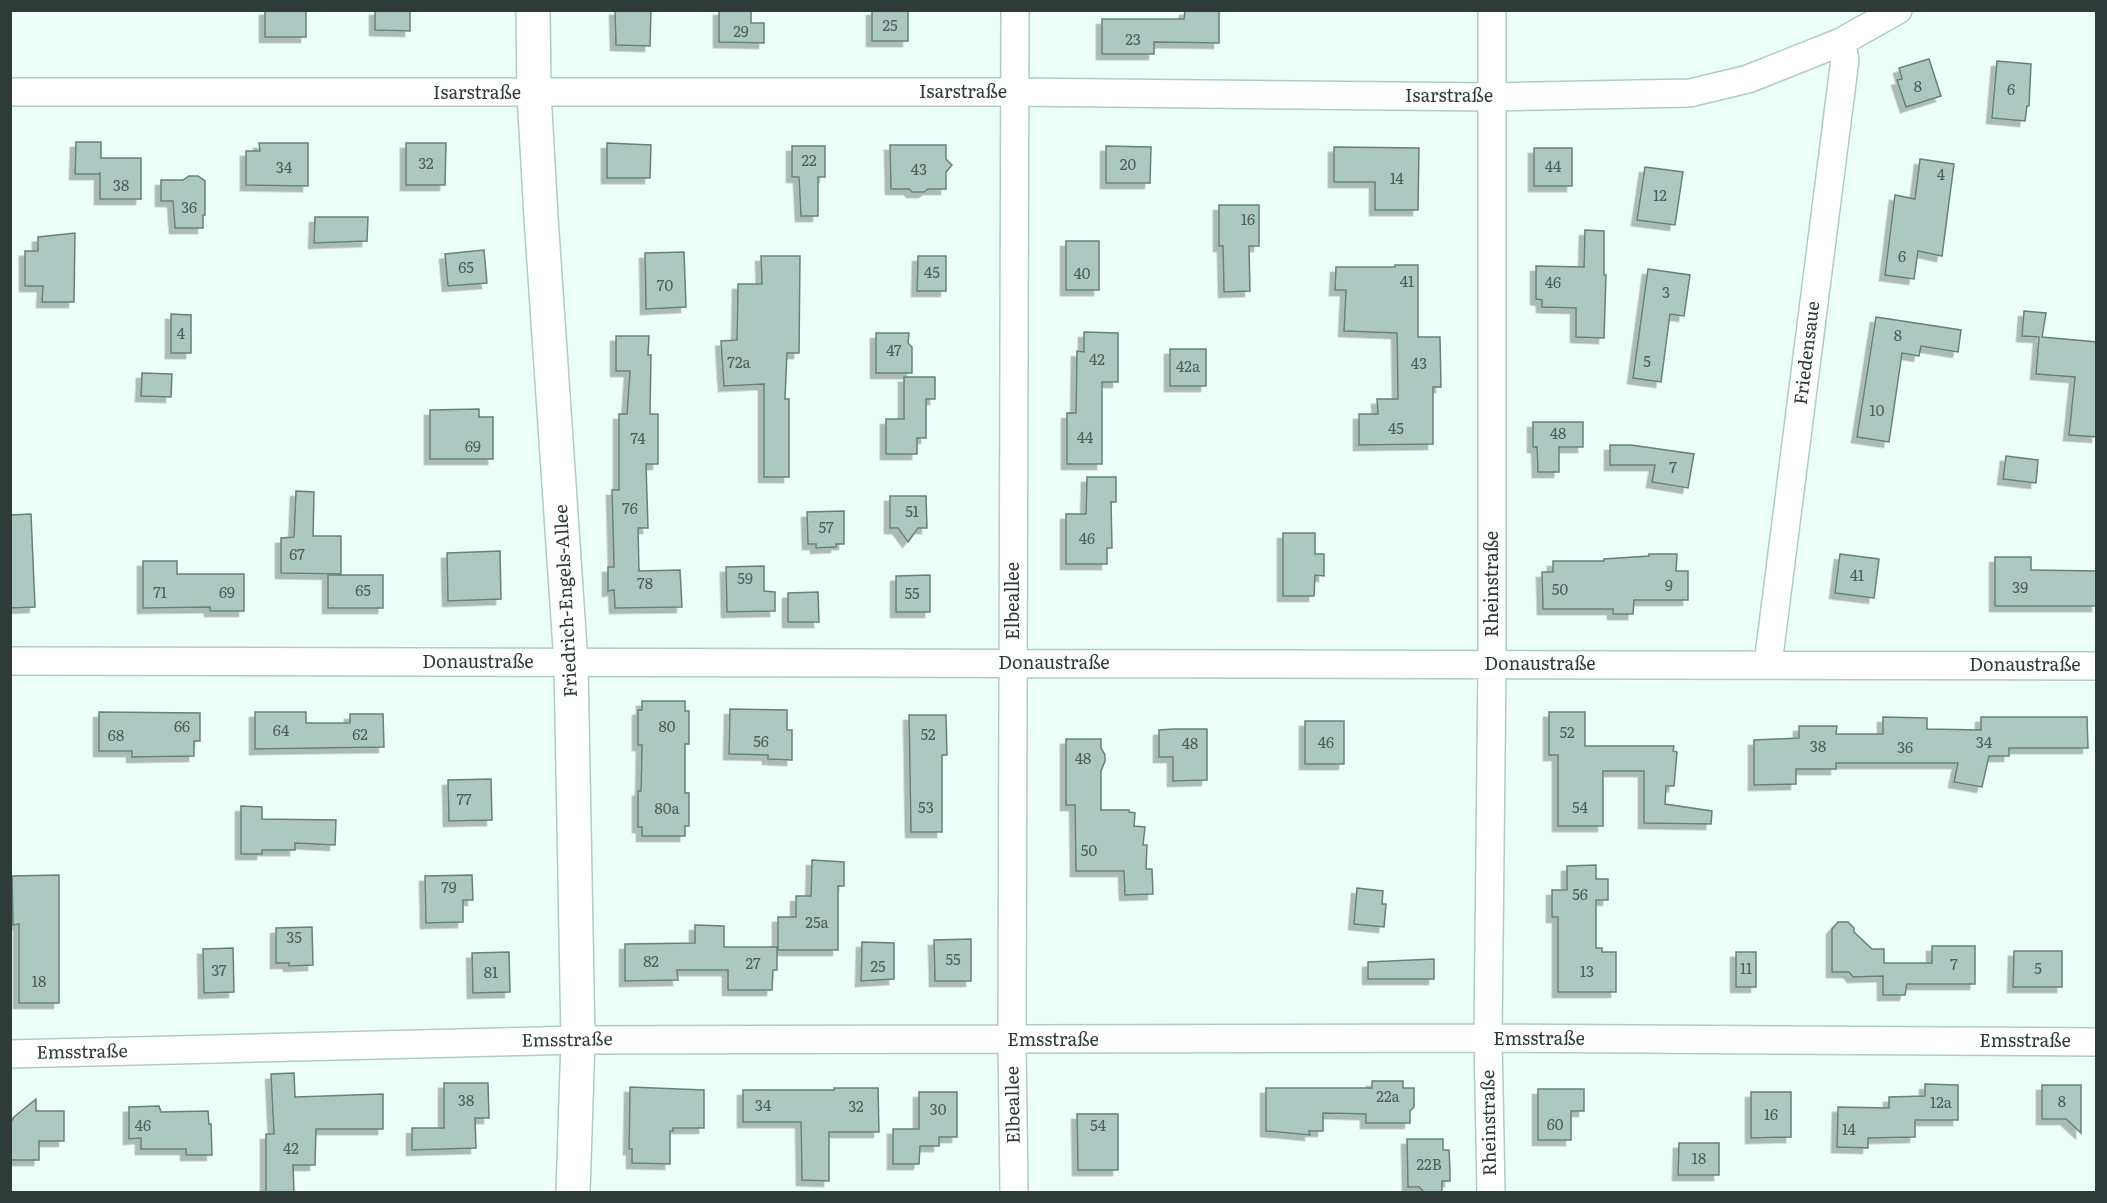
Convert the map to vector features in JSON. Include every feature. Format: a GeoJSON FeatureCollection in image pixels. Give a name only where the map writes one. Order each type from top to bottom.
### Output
{"type":"FeatureCollection","features":[{"type":"Feature","properties":{"kind":"street","name":"Friedrich-Engels-Allee"},"geometry":{"type":"LineString","coordinates":[[533,10],[534,93],[571,663],[578,1040],[573,1192]]}},
{"type":"Feature","properties":{"kind":"street","name":"Elbeallee"},"geometry":{"type":"LineString","coordinates":[[1014,1192],[1012,1040],[1015,10]]}},
{"type":"Feature","properties":{"kind":"street","name":"Rheinstraße"},"geometry":{"type":"LineString","coordinates":[[1491,1192],[1488,1038],[1492,664],[1492,10]]}},
{"type":"Feature","properties":{"kind":"street","name":"Isarstraße"},"geometry":{"type":"LineString","coordinates":[[10,92],[1014,92],[1492,96],[1690,93],[1748,80],[1841,42],[1898,10]]}},
{"type":"Feature","properties":{"kind":"street","name":"Friedensaue"},"geometry":{"type":"LineString","coordinates":[[1768,664],[1845,60],[1841,42]]}},
{"type":"Feature","properties":{"kind":"street","name":"Donaustraße"},"geometry":{"type":"LineString","coordinates":[[10,661],[2097,666]]}},
{"type":"Feature","properties":{"kind":"street","name":"Emsstraße"},"geometry":{"type":"LineString","coordinates":[[10,1054],[578,1040],[1488,1038],[2097,1042]]}},
{"type":"Feature","properties":{"kind":"building"},"geometry":{"type":"Polygon","coordinates":[[[265,10],[306,10],[306,37],[265,37],[265,10]]]}},
{"type":"Feature","properties":{"kind":"building"},"geometry":{"type":"Polygon","coordinates":[[[375,10],[410,10],[410,31],[375,30],[375,10]]]}},
{"type":"Feature","properties":{"kind":"building"},"geometry":{"type":"Polygon","coordinates":[[[615,10],[651,10],[650,46],[616,45],[615,10]]]}},
{"type":"Feature","properties":{"kind":"building"},"geometry":{"type":"Polygon","coordinates":[[[719,10],[751,10],[751,23],[764,23],[764,43],[719,42],[719,10]]]}},
{"type":"Feature","properties":{"kind":"building"},"geometry":{"type":"Polygon","coordinates":[[[872,10],[908,10],[908,41],[872,41],[872,10]]]}},
{"type":"Feature","properties":{"kind":"building"},"geometry":{"type":"Polygon","coordinates":[[[1185,10],[1219,10],[1219,43],[1154,42],[1154,54],[1102,54],[1102,19],[1184,19],[1185,10]]]}},
{"type":"Feature","properties":{"kind":"building"},"geometry":{"type":"Polygon","coordinates":[[[1929,59],[1941,96],[1906,107],[1897,80],[1902,79],[1899,68],[1929,59]]]}},
{"type":"Feature","properties":{"kind":"building"},"geometry":{"type":"Polygon","coordinates":[[[1997,61],[2031,64],[2029,106],[2027,106],[2025,121],[1992,118],[1997,61]]]}},
{"type":"Feature","properties":{"kind":"building"},"geometry":{"type":"Polygon","coordinates":[[[76,142],[101,142],[101,158],[141,158],[141,199],[100,199],[100,174],[75,174],[76,142]]]}},
{"type":"Feature","properties":{"kind":"building"},"geometry":{"type":"Polygon","coordinates":[[[259,143],[308,143],[308,186],[246,185],[246,151],[260,151],[259,143]]]}},
{"type":"Feature","properties":{"kind":"building"},"geometry":{"type":"Polygon","coordinates":[[[406,143],[446,143],[445,185],[406,185],[406,143]]]}},
{"type":"Feature","properties":{"kind":"building"},"geometry":{"type":"Polygon","coordinates":[[[607,143],[651,145],[650,178],[607,178],[607,143]]]}},
{"type":"Feature","properties":{"kind":"building"},"geometry":{"type":"Polygon","coordinates":[[[890,145],[946,145],[946,159],[952,165],[946,172],[946,189],[912,192],[909,189],[891,189],[890,145]]]}},
{"type":"Feature","properties":{"kind":"building"},"geometry":{"type":"Polygon","coordinates":[[[792,146],[825,146],[825,177],[818,177],[818,216],[801,216],[799,177],[792,177],[792,146]]]}},
{"type":"Feature","properties":{"kind":"building"},"geometry":{"type":"Polygon","coordinates":[[[1106,146],[1151,147],[1150,183],[1106,183],[1106,146]]]}},
{"type":"Feature","properties":{"kind":"building"},"geometry":{"type":"Polygon","coordinates":[[[1334,147],[1419,148],[1418,210],[1375,210],[1375,182],[1334,182],[1334,147]]]}},
{"type":"Feature","properties":{"kind":"building"},"geometry":{"type":"Polygon","coordinates":[[[1534,148],[1572,148],[1572,186],[1534,186],[1534,148]]]}},
{"type":"Feature","properties":{"kind":"building"},"geometry":{"type":"Polygon","coordinates":[[[1920,159],[1954,164],[1942,256],[1918,251],[1914,279],[1885,275],[1895,195],[1915,199],[1920,159]]]}},
{"type":"Feature","properties":{"kind":"building"},"geometry":{"type":"Polygon","coordinates":[[[1645,167],[1683,172],[1675,225],[1637,220],[1645,167]]]}},
{"type":"Feature","properties":{"kind":"building"},"geometry":{"type":"Polygon","coordinates":[[[189,176],[198,176],[205,181],[203,228],[175,228],[173,201],[161,201],[161,180],[183,180],[189,176]]]}},
{"type":"Feature","properties":{"kind":"building"},"geometry":{"type":"Polygon","coordinates":[[[1219,205],[1259,205],[1259,246],[1249,246],[1250,291],[1224,292],[1223,246],[1219,246],[1219,205]]]}},
{"type":"Feature","properties":{"kind":"building"},"geometry":{"type":"Polygon","coordinates":[[[315,217],[368,217],[367,241],[314,243],[315,217]]]}},
{"type":"Feature","properties":{"kind":"building"},"geometry":{"type":"Polygon","coordinates":[[[1585,230],[1604,231],[1604,275],[1606,275],[1604,338],[1576,337],[1576,308],[1542,307],[1542,300],[1536,299],[1536,266],[1584,267],[1585,230]]]}},
{"type":"Feature","properties":{"kind":"building"},"geometry":{"type":"Polygon","coordinates":[[[75,233],[74,302],[42,302],[43,286],[25,286],[25,251],[38,251],[38,237],[75,233]]]}},
{"type":"Feature","properties":{"kind":"building"},"geometry":{"type":"Polygon","coordinates":[[[1066,241],[1099,241],[1099,290],[1066,290],[1066,241]]]}},
{"type":"Feature","properties":{"kind":"building"},"geometry":{"type":"Polygon","coordinates":[[[484,250],[487,283],[448,286],[445,254],[484,250]]]}},
{"type":"Feature","properties":{"kind":"building"},"geometry":{"type":"Polygon","coordinates":[[[684,252],[686,307],[646,309],[645,253],[684,252]]]}},
{"type":"Feature","properties":{"kind":"building"},"geometry":{"type":"Polygon","coordinates":[[[761,256],[800,256],[799,353],[787,353],[785,399],[789,399],[789,477],[764,477],[764,384],[724,386],[721,341],[737,340],[738,284],[762,284],[761,256]]]}},
{"type":"Feature","properties":{"kind":"building"},"geometry":{"type":"Polygon","coordinates":[[[918,256],[946,256],[946,291],[917,291],[918,256]]]}},
{"type":"Feature","properties":{"kind":"building"},"geometry":{"type":"Polygon","coordinates":[[[1395,265],[1418,265],[1418,337],[1440,337],[1441,387],[1433,387],[1433,444],[1359,445],[1359,414],[1378,414],[1377,399],[1398,399],[1397,333],[1344,331],[1346,290],[1335,290],[1336,267],[1395,267],[1395,265]]]}},
{"type":"Feature","properties":{"kind":"building"},"geometry":{"type":"Polygon","coordinates":[[[1648,269],[1690,275],[1684,316],[1670,314],[1661,382],[1633,378],[1648,269]]]}},
{"type":"Feature","properties":{"kind":"building"},"geometry":{"type":"Polygon","coordinates":[[[2024,311],[2046,313],[2042,337],[2097,342],[2097,437],[2069,435],[2075,377],[2036,374],[2039,337],[2022,336],[2024,311]]]}},
{"type":"Feature","properties":{"kind":"building"},"geometry":{"type":"Polygon","coordinates":[[[171,314],[191,315],[191,353],[171,353],[171,314]]]}},
{"type":"Feature","properties":{"kind":"building"},"geometry":{"type":"Polygon","coordinates":[[[1876,317],[1961,330],[1958,352],[1921,346],[1919,356],[1902,353],[1889,442],[1857,437],[1876,317]]]}},
{"type":"Feature","properties":{"kind":"building"},"geometry":{"type":"Polygon","coordinates":[[[1084,332],[1118,333],[1118,382],[1102,382],[1102,464],[1067,464],[1067,413],[1076,413],[1077,351],[1084,352],[1084,332]]]}},
{"type":"Feature","properties":{"kind":"building"},"geometry":{"type":"Polygon","coordinates":[[[876,333],[909,333],[908,343],[912,347],[912,373],[876,373],[876,333]]]}},
{"type":"Feature","properties":{"kind":"building"},"geometry":{"type":"Polygon","coordinates":[[[616,336],[649,336],[650,414],[658,414],[658,464],[646,464],[648,528],[638,528],[639,571],[680,570],[682,607],[615,608],[614,590],[608,591],[608,567],[614,567],[612,490],[619,490],[619,414],[627,414],[630,371],[616,371],[616,336]]]}},
{"type":"Feature","properties":{"kind":"building"},"geometry":{"type":"Polygon","coordinates":[[[1170,349],[1206,349],[1206,386],[1170,386],[1170,349]]]}},
{"type":"Feature","properties":{"kind":"building"},"geometry":{"type":"Polygon","coordinates":[[[142,373],[172,374],[171,397],[141,396],[142,373]]]}},
{"type":"Feature","properties":{"kind":"building"},"geometry":{"type":"Polygon","coordinates":[[[904,377],[935,377],[935,399],[926,399],[926,438],[917,438],[917,454],[886,454],[886,419],[904,419],[904,377]]]}},
{"type":"Feature","properties":{"kind":"building"},"geometry":{"type":"Polygon","coordinates":[[[479,409],[479,417],[493,417],[493,459],[430,459],[430,410],[479,409]]]}},
{"type":"Feature","properties":{"kind":"building"},"geometry":{"type":"Polygon","coordinates":[[[1533,422],[1583,422],[1583,447],[1559,447],[1559,472],[1538,472],[1537,447],[1533,447],[1533,422]]]}},
{"type":"Feature","properties":{"kind":"building"},"geometry":{"type":"Polygon","coordinates":[[[1610,445],[1631,445],[1694,454],[1688,488],[1652,482],[1655,465],[1610,465],[1610,445]]]}},
{"type":"Feature","properties":{"kind":"building"},"geometry":{"type":"Polygon","coordinates":[[[2006,456],[2038,460],[2036,483],[2003,479],[2006,456]]]}},
{"type":"Feature","properties":{"kind":"building"},"geometry":{"type":"Polygon","coordinates":[[[1087,477],[1116,477],[1116,502],[1111,502],[1112,548],[1107,548],[1107,564],[1066,564],[1066,514],[1086,514],[1087,477]]]}},
{"type":"Feature","properties":{"kind":"building"},"geometry":{"type":"Polygon","coordinates":[[[296,491],[314,492],[313,536],[341,536],[341,574],[281,573],[281,538],[294,537],[296,491]]]}},
{"type":"Feature","properties":{"kind":"building"},"geometry":{"type":"Polygon","coordinates":[[[890,496],[926,496],[927,528],[918,528],[908,542],[898,528],[890,528],[890,496]]]}},
{"type":"Feature","properties":{"kind":"building"},"geometry":{"type":"Polygon","coordinates":[[[844,511],[844,544],[836,544],[836,547],[816,548],[816,544],[808,544],[807,512],[844,511]]]}},
{"type":"Feature","properties":{"kind":"building"},"geometry":{"type":"Polygon","coordinates":[[[31,514],[35,607],[10,608],[10,515],[31,514]]]}},
{"type":"Feature","properties":{"kind":"building"},"geometry":{"type":"Polygon","coordinates":[[[1283,533],[1315,533],[1315,554],[1324,554],[1324,576],[1315,575],[1314,596],[1283,596],[1283,533]]]}},
{"type":"Feature","properties":{"kind":"building"},"geometry":{"type":"Polygon","coordinates":[[[500,551],[501,599],[448,601],[447,553],[500,551]]]}},
{"type":"Feature","properties":{"kind":"building"},"geometry":{"type":"Polygon","coordinates":[[[1649,554],[1677,554],[1676,571],[1688,571],[1688,600],[1634,600],[1633,614],[1613,614],[1613,609],[1543,609],[1542,572],[1553,572],[1553,561],[1604,561],[1604,559],[1649,556],[1649,554]]]}},
{"type":"Feature","properties":{"kind":"building"},"geometry":{"type":"Polygon","coordinates":[[[1840,554],[1879,559],[1874,598],[1835,593],[1840,554]]]}},
{"type":"Feature","properties":{"kind":"building"},"geometry":{"type":"Polygon","coordinates":[[[1995,557],[2031,557],[2031,570],[2097,571],[2097,606],[1995,606],[1995,557]]]}},
{"type":"Feature","properties":{"kind":"building"},"geometry":{"type":"Polygon","coordinates":[[[143,561],[177,561],[177,574],[244,574],[244,611],[210,611],[210,607],[143,608],[143,561]]]}},
{"type":"Feature","properties":{"kind":"building"},"geometry":{"type":"Polygon","coordinates":[[[764,566],[764,591],[775,592],[775,611],[727,612],[726,567],[764,566]]]}},
{"type":"Feature","properties":{"kind":"building"},"geometry":{"type":"Polygon","coordinates":[[[328,575],[383,575],[383,608],[328,608],[328,575]]]}},
{"type":"Feature","properties":{"kind":"building"},"geometry":{"type":"Polygon","coordinates":[[[930,575],[930,612],[896,612],[896,576],[930,575]]]}},
{"type":"Feature","properties":{"kind":"building"},"geometry":{"type":"Polygon","coordinates":[[[818,592],[819,622],[788,622],[788,593],[818,592]]]}},
{"type":"Feature","properties":{"kind":"building"},"geometry":{"type":"Polygon","coordinates":[[[642,701],[685,701],[685,711],[689,711],[689,744],[685,744],[685,793],[689,793],[689,826],[685,826],[685,836],[642,836],[642,827],[638,827],[642,745],[638,745],[638,710],[642,710],[642,701]]]}},
{"type":"Feature","properties":{"kind":"building"},"geometry":{"type":"Polygon","coordinates":[[[730,709],[787,710],[787,730],[792,730],[792,760],[768,759],[768,755],[729,754],[730,709]]]}},
{"type":"Feature","properties":{"kind":"building"},"geometry":{"type":"Polygon","coordinates":[[[99,712],[200,713],[200,741],[194,741],[194,756],[132,757],[132,751],[99,751],[99,712]]]}},
{"type":"Feature","properties":{"kind":"building"},"geometry":{"type":"Polygon","coordinates":[[[255,712],[306,712],[306,723],[350,723],[350,714],[383,714],[384,747],[255,749],[255,712]]]}},
{"type":"Feature","properties":{"kind":"building"},"geometry":{"type":"Polygon","coordinates":[[[1549,712],[1585,712],[1585,746],[1674,746],[1673,751],[1677,752],[1674,786],[1666,786],[1665,804],[1712,811],[1711,824],[1644,823],[1644,771],[1603,771],[1603,826],[1558,826],[1558,755],[1549,755],[1549,712]]]}},
{"type":"Feature","properties":{"kind":"building"},"geometry":{"type":"Polygon","coordinates":[[[909,715],[946,715],[947,755],[942,755],[942,832],[911,832],[909,715]]]}},
{"type":"Feature","properties":{"kind":"building"},"geometry":{"type":"Polygon","coordinates":[[[1883,717],[1927,718],[1927,729],[1981,730],[1981,717],[2087,717],[2088,748],[2009,748],[2009,756],[1989,756],[1982,787],[1954,782],[1958,763],[1836,763],[1836,769],[1796,769],[1796,784],[1754,785],[1754,740],[1799,738],[1799,726],[1837,726],[1836,734],[1883,734],[1883,717]]]}},
{"type":"Feature","properties":{"kind":"building"},"geometry":{"type":"Polygon","coordinates":[[[1305,721],[1344,721],[1344,764],[1305,764],[1305,721]]]}},
{"type":"Feature","properties":{"kind":"building"},"geometry":{"type":"Polygon","coordinates":[[[1207,729],[1207,780],[1173,781],[1173,757],[1159,757],[1159,730],[1207,729]]]}},
{"type":"Feature","properties":{"kind":"building"},"geometry":{"type":"Polygon","coordinates":[[[1066,739],[1101,739],[1105,761],[1101,771],[1101,810],[1129,810],[1135,813],[1134,826],[1145,827],[1143,845],[1147,845],[1146,869],[1152,869],[1153,894],[1125,895],[1124,871],[1076,871],[1075,805],[1066,805],[1066,739]]]}},
{"type":"Feature","properties":{"kind":"building"},"geometry":{"type":"Polygon","coordinates":[[[491,779],[492,820],[449,821],[448,780],[491,779]]]}},
{"type":"Feature","properties":{"kind":"building"},"geometry":{"type":"Polygon","coordinates":[[[241,806],[262,807],[262,819],[336,820],[335,845],[295,843],[295,850],[262,850],[262,854],[241,854],[241,806]]]}},
{"type":"Feature","properties":{"kind":"building"},"geometry":{"type":"Polygon","coordinates":[[[812,860],[844,862],[844,886],[838,886],[838,950],[778,950],[778,917],[796,917],[796,896],[811,896],[812,860]]]}},
{"type":"Feature","properties":{"kind":"building"},"geometry":{"type":"Polygon","coordinates":[[[1596,865],[1596,879],[1608,879],[1608,900],[1596,900],[1596,948],[1602,948],[1602,952],[1616,952],[1616,992],[1558,992],[1558,917],[1552,917],[1552,890],[1567,890],[1567,866],[1596,865]]]}},
{"type":"Feature","properties":{"kind":"building"},"geometry":{"type":"Polygon","coordinates":[[[59,875],[59,1003],[19,1003],[19,924],[13,925],[12,876],[59,875]]]}},
{"type":"Feature","properties":{"kind":"building"},"geometry":{"type":"Polygon","coordinates":[[[472,875],[473,900],[463,900],[463,922],[426,923],[425,876],[472,875]]]}},
{"type":"Feature","properties":{"kind":"building"},"geometry":{"type":"Polygon","coordinates":[[[1357,888],[1383,891],[1382,904],[1386,904],[1384,927],[1354,924],[1357,888]]]}},
{"type":"Feature","properties":{"kind":"building"},"geometry":{"type":"Polygon","coordinates":[[[1838,922],[1848,922],[1854,928],[1854,932],[1872,949],[1884,949],[1884,963],[1932,963],[1932,946],[1975,946],[1975,984],[1907,984],[1905,995],[1883,995],[1883,976],[1853,977],[1849,972],[1832,972],[1832,929],[1838,922]]]}},
{"type":"Feature","properties":{"kind":"building"},"geometry":{"type":"Polygon","coordinates":[[[695,925],[724,926],[724,947],[777,947],[777,970],[773,970],[772,990],[728,990],[728,970],[677,970],[678,980],[625,981],[625,944],[695,943],[695,925]]]}},
{"type":"Feature","properties":{"kind":"building"},"geometry":{"type":"Polygon","coordinates":[[[312,927],[313,965],[289,966],[289,963],[276,963],[276,928],[312,927]]]}},
{"type":"Feature","properties":{"kind":"building"},"geometry":{"type":"Polygon","coordinates":[[[971,939],[971,981],[935,981],[934,940],[971,939]]]}},
{"type":"Feature","properties":{"kind":"building"},"geometry":{"type":"Polygon","coordinates":[[[862,942],[894,943],[894,979],[861,981],[862,942]]]}},
{"type":"Feature","properties":{"kind":"building"},"geometry":{"type":"Polygon","coordinates":[[[233,948],[234,992],[204,993],[203,949],[233,948]]]}},
{"type":"Feature","properties":{"kind":"building"},"geometry":{"type":"Polygon","coordinates":[[[2014,951],[2062,951],[2062,987],[2013,987],[2014,951]]]}},
{"type":"Feature","properties":{"kind":"building"},"geometry":{"type":"Polygon","coordinates":[[[509,952],[510,992],[473,993],[472,953],[509,952]]]}},
{"type":"Feature","properties":{"kind":"building"},"geometry":{"type":"Polygon","coordinates":[[[1736,952],[1756,952],[1756,987],[1736,987],[1736,952]]]}},
{"type":"Feature","properties":{"kind":"building"},"geometry":{"type":"Polygon","coordinates":[[[1434,959],[1434,979],[1368,979],[1368,962],[1434,959]]]}},
{"type":"Feature","properties":{"kind":"building"},"geometry":{"type":"Polygon","coordinates":[[[294,1073],[295,1097],[383,1094],[383,1129],[316,1129],[315,1165],[293,1165],[294,1192],[266,1192],[266,1134],[274,1134],[271,1074],[294,1073]]]}},
{"type":"Feature","properties":{"kind":"building"},"geometry":{"type":"Polygon","coordinates":[[[1372,1081],[1403,1081],[1403,1088],[1414,1088],[1414,1107],[1410,1111],[1410,1123],[1366,1123],[1366,1114],[1323,1113],[1323,1131],[1309,1131],[1310,1135],[1266,1131],[1266,1088],[1372,1088],[1372,1081]]]}},
{"type":"Feature","properties":{"kind":"building"},"geometry":{"type":"Polygon","coordinates":[[[444,1083],[488,1083],[489,1118],[475,1118],[476,1148],[412,1150],[412,1128],[444,1128],[444,1083]]]}},
{"type":"Feature","properties":{"kind":"building"},"geometry":{"type":"Polygon","coordinates":[[[1925,1084],[1958,1085],[1958,1120],[1915,1120],[1915,1137],[1868,1138],[1868,1148],[1837,1147],[1838,1107],[1889,1108],[1889,1097],[1925,1096],[1925,1084]]]}},
{"type":"Feature","properties":{"kind":"building"},"geometry":{"type":"Polygon","coordinates":[[[2042,1085],[2081,1085],[2081,1133],[2066,1119],[2042,1119],[2042,1085]]]}},
{"type":"Feature","properties":{"kind":"building"},"geometry":{"type":"Polygon","coordinates":[[[630,1087],[704,1090],[704,1128],[673,1128],[673,1131],[670,1131],[670,1164],[632,1163],[632,1149],[629,1149],[630,1087]]]}},
{"type":"Feature","properties":{"kind":"building"},"geometry":{"type":"Polygon","coordinates":[[[834,1088],[878,1088],[879,1132],[829,1132],[829,1181],[802,1180],[801,1122],[743,1122],[743,1090],[834,1090],[834,1088]]]}},
{"type":"Feature","properties":{"kind":"building"},"geometry":{"type":"Polygon","coordinates":[[[1538,1089],[1584,1089],[1584,1111],[1571,1111],[1571,1140],[1538,1140],[1538,1089]]]}},
{"type":"Feature","properties":{"kind":"building"},"geometry":{"type":"Polygon","coordinates":[[[919,1092],[957,1092],[957,1137],[939,1137],[939,1146],[920,1146],[919,1164],[893,1164],[893,1129],[919,1129],[919,1092]]]}},
{"type":"Feature","properties":{"kind":"building"},"geometry":{"type":"Polygon","coordinates":[[[1751,1092],[1791,1092],[1791,1137],[1751,1138],[1751,1092]]]}},
{"type":"Feature","properties":{"kind":"building"},"geometry":{"type":"Polygon","coordinates":[[[36,1099],[36,1111],[64,1111],[64,1141],[39,1141],[39,1160],[10,1160],[10,1124],[14,1117],[36,1099]]]}},
{"type":"Feature","properties":{"kind":"building"},"geometry":{"type":"Polygon","coordinates":[[[159,1106],[161,1112],[208,1111],[209,1124],[211,1124],[212,1155],[186,1155],[186,1149],[141,1149],[141,1138],[129,1139],[129,1107],[159,1106]]]}},
{"type":"Feature","properties":{"kind":"building"},"geometry":{"type":"Polygon","coordinates":[[[1077,1114],[1118,1114],[1118,1170],[1078,1170],[1077,1114]]]}},
{"type":"Feature","properties":{"kind":"building"},"geometry":{"type":"Polygon","coordinates":[[[1407,1139],[1443,1139],[1443,1150],[1449,1150],[1450,1181],[1442,1181],[1442,1192],[1424,1192],[1419,1187],[1408,1187],[1407,1139]]]}},
{"type":"Feature","properties":{"kind":"building"},"geometry":{"type":"Polygon","coordinates":[[[1679,1143],[1719,1143],[1719,1175],[1678,1175],[1679,1143]]]}}]}
